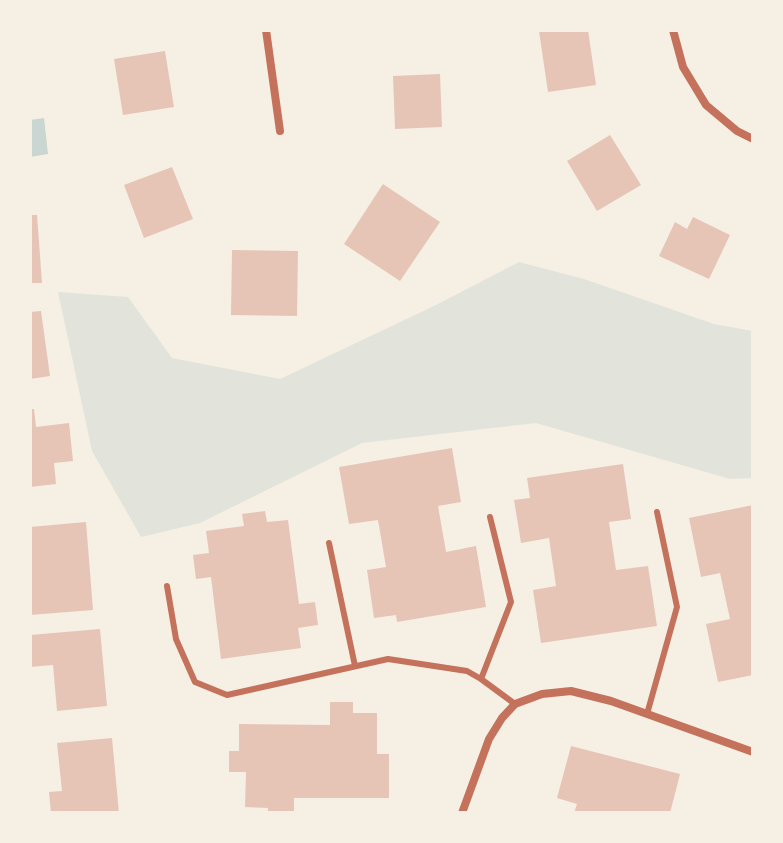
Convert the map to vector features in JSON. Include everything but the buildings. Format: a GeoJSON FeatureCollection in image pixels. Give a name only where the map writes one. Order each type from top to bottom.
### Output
{"type":"FeatureCollection","features":[{"type":"Feature","properties":{"kind":"street"},"geometry":{"type":"LineString","coordinates":[[266,30],[280,131]]}},
{"type":"Feature","properties":{"kind":"street"},"geometry":{"type":"LineString","coordinates":[[673,30],[683,67],[706,105],[737,131],[753,139]]}},
{"type":"Feature","properties":{"kind":"street"},"geometry":{"type":"LineString","coordinates":[[462,813],[489,739],[502,718],[515,704],[542,694],[571,691],[611,701],[753,752]]}},
{"type":"Feature","properties":{"kind":"lane"},"geometry":{"type":"LineString","coordinates":[[647,714],[677,607],[657,512]]}},
{"type":"Feature","properties":{"kind":"lane"},"geometry":{"type":"LineString","coordinates":[[481,679],[511,602],[490,517]]}},
{"type":"Feature","properties":{"kind":"lane"},"geometry":{"type":"LineString","coordinates":[[329,543],[355,666]]}},
{"type":"Feature","properties":{"kind":"lane"},"geometry":{"type":"LineString","coordinates":[[167,586],[176,639],[195,682],[227,695],[388,659],[467,671],[515,704]]}},
{"type":"Feature","properties":{"kind":"shaded area"},"geometry":{"type":"Polygon","coordinates":[[[44,118],[48,154],[30,157],[30,120],[44,118]]]}},
{"type":"Feature","properties":{"kind":"shaded area"},"geometry":{"type":"Polygon","coordinates":[[[519,262],[584,279],[714,324],[753,331],[753,478],[730,479],[536,423],[362,443],[200,523],[141,537],[92,451],[58,292],[128,297],[172,358],[280,379],[519,262]]]}}]}
